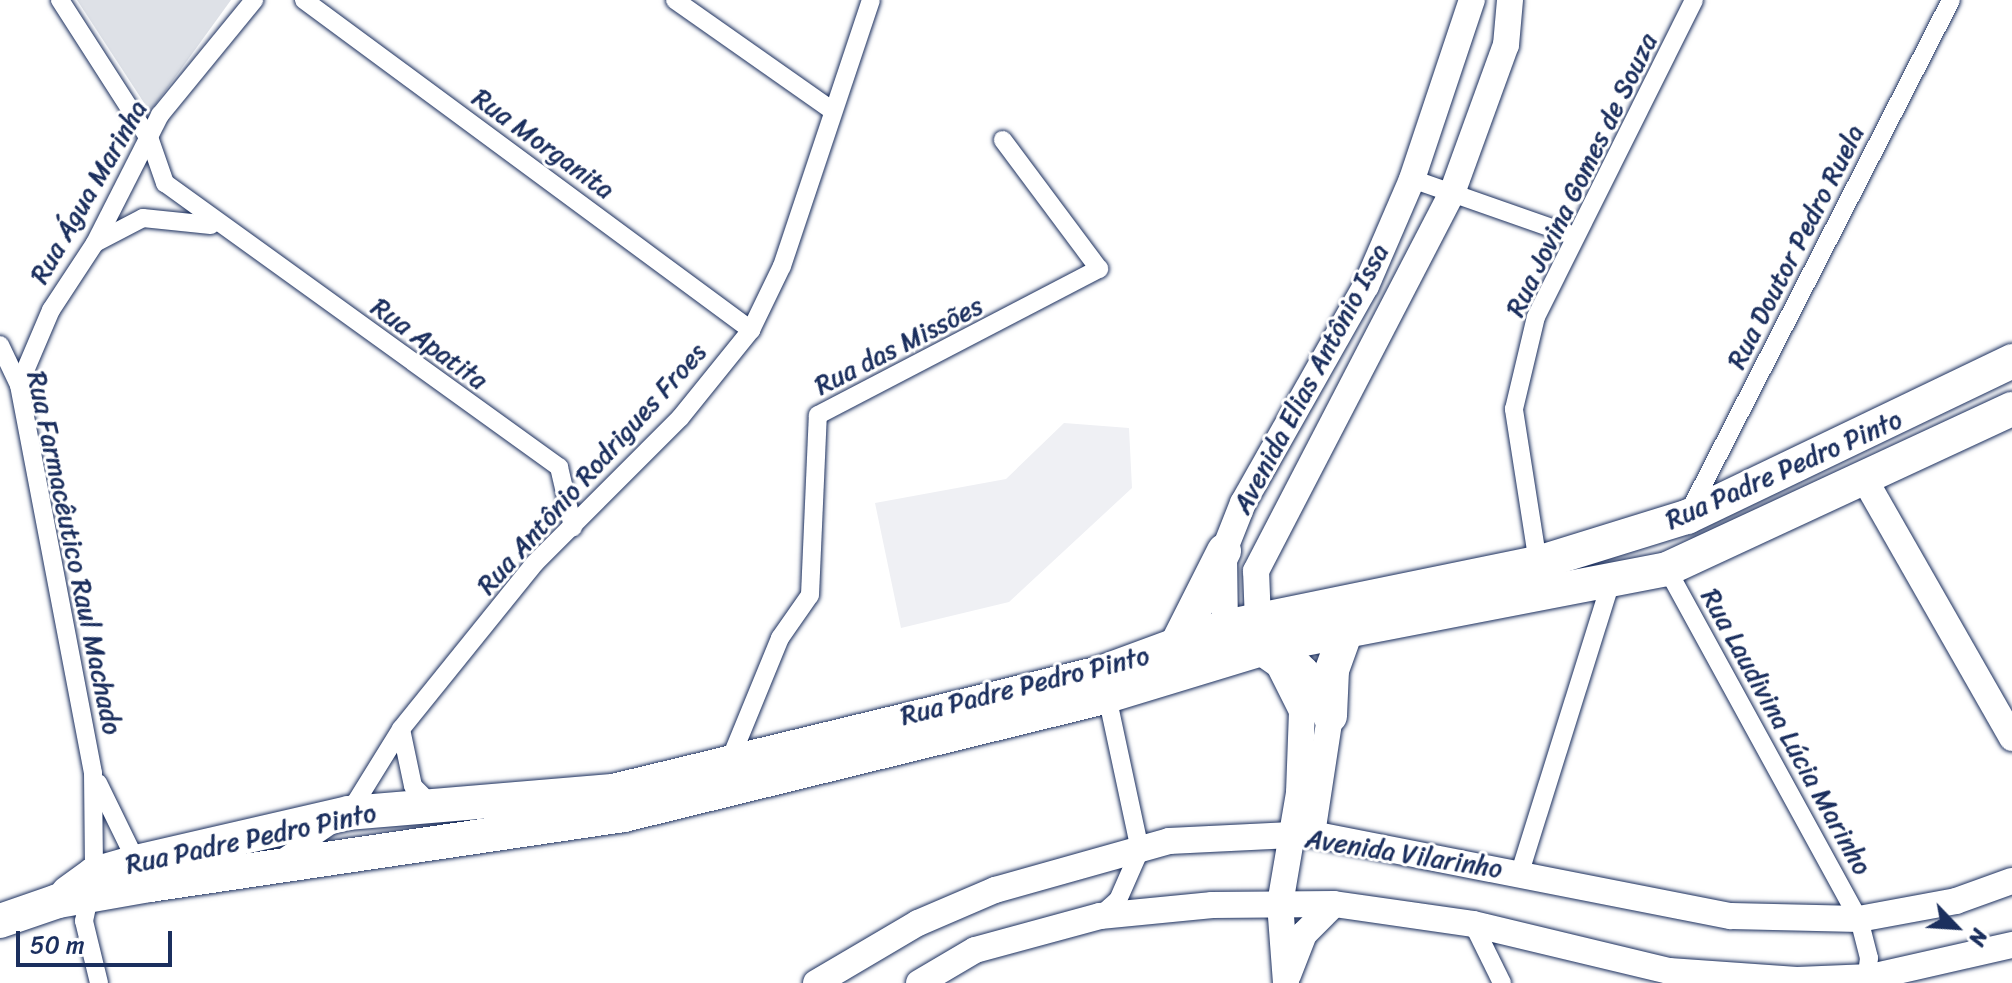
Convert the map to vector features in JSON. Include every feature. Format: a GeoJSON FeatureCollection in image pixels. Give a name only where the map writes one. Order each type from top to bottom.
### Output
{"type":"FeatureCollection","features":[{"type":"Feature","properties":{"kind":"highway","name":"Rua Padre Pedro Pinto"},"geometry":{"type":"LineString","coordinates":[[143,874],[250,875],[624,815],[1103,684],[1538,563],[1687,517],[2012,361]]}},
{"type":"Feature","properties":{"kind":"highway","name":"Rua Padre Pedro Pinto"},"geometry":{"type":"LineString","coordinates":[[0,921],[79,892],[349,813],[613,791],[730,760],[1103,684],[1225,627],[1265,639],[1346,631],[1667,569],[1865,480],[2012,409]]}},
{"type":"Feature","properties":{"kind":"highway"},"geometry":{"type":"LineString","coordinates":[[1174,650],[1224,551]]}},
{"type":"Feature","properties":{"kind":"highway"},"geometry":{"type":"LineString","coordinates":[[1330,716],[1332,670],[1346,631]]}},
{"type":"Feature","properties":{"kind":"main road","name":"Avenida Elias Antônio Issa"},"geometry":{"type":"LineString","coordinates":[[1225,627],[1224,551],[1243,503],[1366,286],[1412,179],[1472,0]]}},
{"type":"Feature","properties":{"kind":"main road","name":"Avenida Elias Antônio Issa"},"geometry":{"type":"LineString","coordinates":[[1265,639],[1256,571],[1452,193],[1506,45],[1510,0]]}},
{"type":"Feature","properties":{"kind":"main road"},"geometry":{"type":"LineString","coordinates":[[1865,480],[2012,738]]}},
{"type":"Feature","properties":{"kind":"main road"},"geometry":{"type":"LineString","coordinates":[[1265,639],[1305,670],[1330,716],[1302,835],[1280,904],[1286,982]]}},
{"type":"Feature","properties":{"kind":"main road"},"geometry":{"type":"LineString","coordinates":[[1265,639],[1302,711],[1302,835]]}},
{"type":"Feature","properties":{"kind":"main road","name":"Avenida Vilarinho"},"geometry":{"type":"LineString","coordinates":[[816,983],[918,923],[995,890],[1169,841],[1302,835],[1520,872],[1731,916],[1859,919],[1956,901],[2012,881]]}},
{"type":"Feature","properties":{"kind":"main road"},"geometry":{"type":"LineString","coordinates":[[919,983],[975,950],[1100,916],[1280,904],[1334,904],[1473,924],[1669,971],[1868,980],[2012,945]]}},
{"type":"Feature","properties":{"kind":"main road"},"geometry":{"type":"LineString","coordinates":[[1286,982],[1304,934],[1334,904]]}},
{"type":"Feature","properties":{"kind":"street","name":"Rua Apatita"},"geometry":{"type":"LineString","coordinates":[[60,0],[150,140],[165,183],[218,227],[559,467],[573,527]]}},
{"type":"Feature","properties":{"kind":"street","name":"Rua Água Marinha"},"geometry":{"type":"LineString","coordinates":[[19,385],[51,310],[95,243],[150,140],[160,115],[254,0]]}},
{"type":"Feature","properties":{"kind":"street","name":"Rua Morganita"},"geometry":{"type":"LineString","coordinates":[[304,0],[751,330]]}},
{"type":"Feature","properties":{"kind":"street"},"geometry":{"type":"LineString","coordinates":[[675,0],[833,111]]}},
{"type":"Feature","properties":{"kind":"street","name":"Rua Antônio Rodrigues Froes"},"geometry":{"type":"LineString","coordinates":[[250,875],[349,813],[401,729],[535,563],[680,418],[751,330],[782,266],[871,0]]}},
{"type":"Feature","properties":{"kind":"street","name":"Rua Jovina Gomes de Souza"},"geometry":{"type":"LineString","coordinates":[[1538,563],[1514,409],[1536,317],[1694,0]]}},
{"type":"Feature","properties":{"kind":"street","name":"Rua Doutor Pedro Ruela"},"geometry":{"type":"LineString","coordinates":[[1687,517],[1951,0]]}},
{"type":"Feature","properties":{"kind":"street","name":"Rua das Missões"},"geometry":{"type":"LineString","coordinates":[[730,760],[780,638],[810,595],[818,415],[1099,269],[1003,140]]}},
{"type":"Feature","properties":{"kind":"street"},"geometry":{"type":"LineString","coordinates":[[1412,179],[1575,236]]}},
{"type":"Feature","properties":{"kind":"street","name":"Rua Apatita"},"geometry":{"type":"LineString","coordinates":[[95,243],[143,218],[218,227]]}},
{"type":"Feature","properties":{"kind":"street","name":"Rua Farmacêutico Raul Machado"},"geometry":{"type":"LineString","coordinates":[[0,345],[19,385],[93,773],[143,874]]}},
{"type":"Feature","properties":{"kind":"street","name":"Rua Laudivina Lúcia Marinho"},"geometry":{"type":"LineString","coordinates":[[1667,569],[1859,919],[1868,980]]}},
{"type":"Feature","properties":{"kind":"street"},"geometry":{"type":"LineString","coordinates":[[1520,872],[1612,578]]}},
{"type":"Feature","properties":{"kind":"street"},"geometry":{"type":"LineString","coordinates":[[1100,916],[1125,887],[1140,850],[1103,684]]}},
{"type":"Feature","properties":{"kind":"street"},"geometry":{"type":"LineString","coordinates":[[401,729],[413,786],[433,806]]}},
{"type":"Feature","properties":{"kind":"street","name":"Rua Farmacêutico Raul Machado"},"geometry":{"type":"LineString","coordinates":[[93,773],[79,892],[99,983]]}},
{"type":"Feature","properties":{"kind":"street"},"geometry":{"type":"LineString","coordinates":[[1473,924],[1502,983]]}},
{"type":"Feature","properties":{"kind":"shaded area"},"geometry":{"type":"Polygon","coordinates":[[[77,0],[231,0],[150,112],[77,0]]]}},
{"type":"Feature","properties":{"kind":"shaded area"},"geometry":{"type":"Polygon","coordinates":[[[1064,423],[1129,428],[1132,488],[1009,602],[901,628],[875,503],[1006,479],[1064,423]]]}}]}
